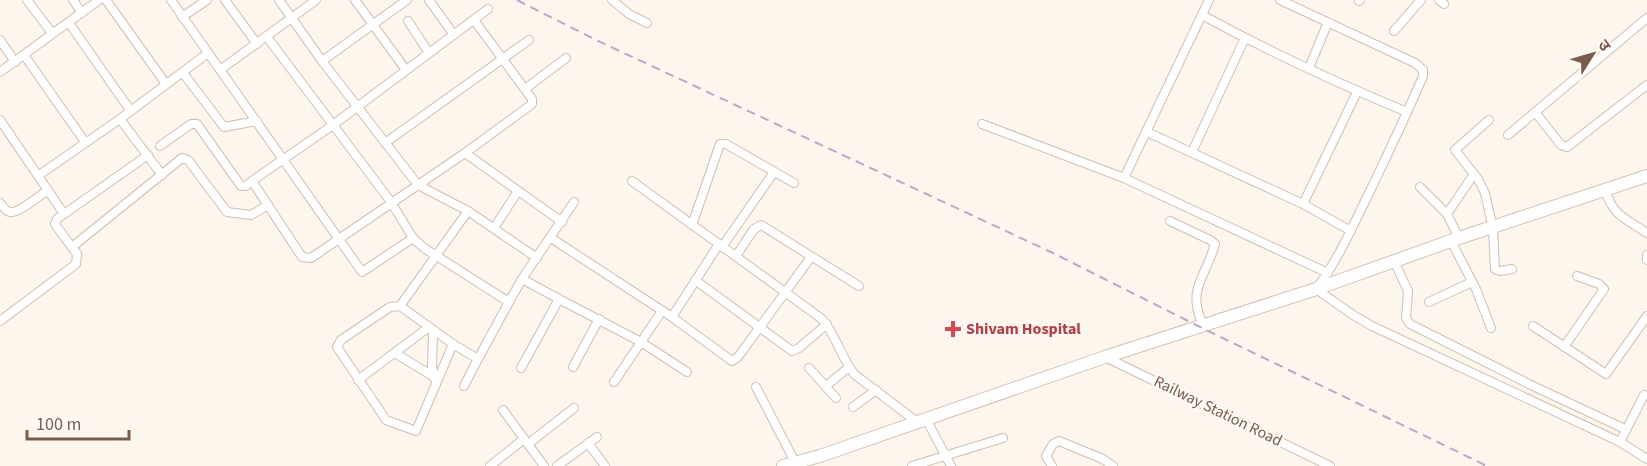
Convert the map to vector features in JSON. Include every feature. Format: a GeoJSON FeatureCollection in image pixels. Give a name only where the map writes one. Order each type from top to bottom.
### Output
{"type":"FeatureCollection","features":[{"type":"Feature","properties":{"kind":"main road"},"geometry":{"type":"LineString","coordinates":[[789,464],[822,461],[921,420],[1203,325],[1316,290],[1394,261],[1647,176]]}},
{"type":"Feature","properties":{"kind":"street"},"geometry":{"type":"LineString","coordinates":[[27,0],[52,33]]}},
{"type":"Feature","properties":{"kind":"street"},"geometry":{"type":"LineString","coordinates":[[73,0],[82,13]]}},
{"type":"Feature","properties":{"kind":"street"},"geometry":{"type":"LineString","coordinates":[[0,72],[99,0]]}},
{"type":"Feature","properties":{"kind":"street"},"geometry":{"type":"LineString","coordinates":[[106,0],[166,84]]}},
{"type":"Feature","properties":{"kind":"street"},"geometry":{"type":"LineString","coordinates":[[171,0],[362,272],[413,238]]}},
{"type":"Feature","properties":{"kind":"street"},"geometry":{"type":"LineString","coordinates":[[183,17],[207,0]]}},
{"type":"Feature","properties":{"kind":"street"},"geometry":{"type":"LineString","coordinates":[[225,0],[256,44]]}},
{"type":"Feature","properties":{"kind":"street"},"geometry":{"type":"LineString","coordinates":[[279,0],[322,61],[418,185],[468,211],[537,258]]}},
{"type":"Feature","properties":{"kind":"street"},"geometry":{"type":"LineString","coordinates":[[220,70],[315,0]]}},
{"type":"Feature","properties":{"kind":"street"},"geometry":{"type":"LineString","coordinates":[[355,0],[406,70]]}},
{"type":"Feature","properties":{"kind":"street"},"geometry":{"type":"LineString","coordinates":[[429,0],[454,35]]}},
{"type":"Feature","properties":{"kind":"street"},"geometry":{"type":"LineString","coordinates":[[612,0],[629,14],[647,24]]}},
{"type":"Feature","properties":{"kind":"street"},"geometry":{"type":"LineString","coordinates":[[1124,178],[1209,0]]}},
{"type":"Feature","properties":{"kind":"street"},"geometry":{"type":"LineString","coordinates":[[1280,0],[1420,66],[1423,70],[1423,76],[1407,112],[1351,231],[1316,290],[1372,326],[1620,442],[1647,459]]}},
{"type":"Feature","properties":{"kind":"street"},"geometry":{"type":"LineString","coordinates":[[1394,32],[1421,0]]}},
{"type":"Feature","properties":{"kind":"street"},"geometry":{"type":"LineString","coordinates":[[322,61],[373,26],[402,1]]}},
{"type":"Feature","properties":{"kind":"street"},"geometry":{"type":"LineString","coordinates":[[160,146],[191,124],[197,124],[241,186],[246,186],[333,125],[488,9]]}},
{"type":"Feature","properties":{"kind":"street"},"geometry":{"type":"LineString","coordinates":[[1202,15],[1357,92],[1407,112]]}},
{"type":"Feature","properties":{"kind":"street"},"geometry":{"type":"LineString","coordinates":[[1508,135],[1647,18]]}},
{"type":"Feature","properties":{"kind":"street"},"geometry":{"type":"LineString","coordinates":[[252,181],[299,253],[306,259],[311,258],[465,153],[532,104],[532,99],[525,88],[474,20]]}},
{"type":"Feature","properties":{"kind":"street"},"geometry":{"type":"LineString","coordinates":[[408,21],[429,53]]}},
{"type":"Feature","properties":{"kind":"street"},"geometry":{"type":"LineString","coordinates":[[1309,68],[1328,22]]}},
{"type":"Feature","properties":{"kind":"street"},"geometry":{"type":"LineString","coordinates":[[69,23],[130,110]]}},
{"type":"Feature","properties":{"kind":"street"},"geometry":{"type":"LineString","coordinates":[[267,37],[391,202],[413,238],[424,248],[509,302]]}},
{"type":"Feature","properties":{"kind":"street"},"geometry":{"type":"LineString","coordinates":[[1192,152],[1245,38]]}},
{"type":"Feature","properties":{"kind":"street"},"geometry":{"type":"LineString","coordinates":[[0,40],[15,62]]}},
{"type":"Feature","properties":{"kind":"street"},"geometry":{"type":"LineString","coordinates":[[385,143],[529,40]]}},
{"type":"Feature","properties":{"kind":"street"},"geometry":{"type":"LineString","coordinates":[[39,176],[183,73],[207,53]]}},
{"type":"Feature","properties":{"kind":"street"},"geometry":{"type":"LineString","coordinates":[[24,55],[85,142]]}},
{"type":"Feature","properties":{"kind":"street"},"geometry":{"type":"LineString","coordinates":[[525,88],[566,58]]}},
{"type":"Feature","properties":{"kind":"street"},"geometry":{"type":"LineString","coordinates":[[183,73],[224,128],[256,121]]}},
{"type":"Feature","properties":{"kind":"street"},"geometry":{"type":"LineString","coordinates":[[1535,112],[1561,145],[1567,147],[1647,85]]}},
{"type":"Feature","properties":{"kind":"street"},"geometry":{"type":"LineString","coordinates":[[1303,204],[1357,92]]}},
{"type":"Feature","properties":{"kind":"street"},"geometry":{"type":"LineString","coordinates":[[120,118],[162,175]]}},
{"type":"Feature","properties":{"kind":"street"},"geometry":{"type":"LineString","coordinates":[[0,120],[64,214]]}},
{"type":"Feature","properties":{"kind":"street"},"geometry":{"type":"LineString","coordinates":[[1489,120],[1455,150],[1474,174],[1485,193],[1493,229],[1495,269],[1500,271],[1512,269]]}},
{"type":"Feature","properties":{"kind":"street"},"geometry":{"type":"LineString","coordinates":[[982,123],[1124,178],[1328,273]]}},
{"type":"Feature","properties":{"kind":"street"},"geometry":{"type":"LineString","coordinates":[[1146,132],[1303,204],[1351,231]]}},
{"type":"Feature","properties":{"kind":"street"},"geometry":{"type":"LineString","coordinates":[[692,225],[720,144],[726,144],[794,183]]}},
{"type":"Feature","properties":{"kind":"street"},"geometry":{"type":"LineString","coordinates":[[465,153],[562,222]]}},
{"type":"Feature","properties":{"kind":"street"},"geometry":{"type":"LineString","coordinates":[[0,321],[76,264],[77,254],[55,224],[57,219],[148,155]]}},
{"type":"Feature","properties":{"kind":"street"},"geometry":{"type":"LineString","coordinates":[[72,247],[180,159],[185,158],[227,212],[251,215],[268,205]]}},
{"type":"Feature","properties":{"kind":"street"},"geometry":{"type":"LineString","coordinates":[[672,317],[695,280],[774,172]]}},
{"type":"Feature","properties":{"kind":"street"},"geometry":{"type":"LineString","coordinates":[[1447,214],[1474,174]]}},
{"type":"Feature","properties":{"kind":"street"},"geometry":{"type":"LineString","coordinates":[[632,181],[826,324],[849,367],[861,380],[921,420],[951,466]]}},
{"type":"Feature","properties":{"kind":"street"},"geometry":{"type":"LineString","coordinates":[[1420,187],[1447,214],[1455,240],[1491,328]]}},
{"type":"Feature","properties":{"kind":"street"},"geometry":{"type":"LineString","coordinates":[[0,202],[8,212],[12,213],[48,190]]}},
{"type":"Feature","properties":{"kind":"street"},"geometry":{"type":"LineString","coordinates":[[1605,190],[1614,211],[1647,233]]}},
{"type":"Feature","properties":{"kind":"street"},"geometry":{"type":"LineString","coordinates":[[494,228],[518,191]]}},
{"type":"Feature","properties":{"kind":"street"},"geometry":{"type":"LineString","coordinates":[[464,386],[522,279],[574,202]]}},
{"type":"Feature","properties":{"kind":"street"},"geometry":{"type":"LineString","coordinates":[[453,344],[435,380],[416,431],[389,422],[338,351],[338,344],[390,308],[400,306],[468,211]]}},
{"type":"Feature","properties":{"kind":"street"},"geometry":{"type":"LineString","coordinates":[[1170,221],[1215,244],[1196,294],[1196,311],[1203,325]]}},
{"type":"Feature","properties":{"kind":"street"},"geometry":{"type":"LineString","coordinates":[[736,256],[754,229],[761,225],[859,285]]}},
{"type":"Feature","properties":{"kind":"street"},"geometry":{"type":"LineString","coordinates":[[551,238],[672,317],[732,361],[738,357],[811,257]]}},
{"type":"Feature","properties":{"kind":"street"},"geometry":{"type":"LineString","coordinates":[[1647,255],[1647,260]]}},
{"type":"Feature","properties":{"kind":"street"},"geometry":{"type":"LineString","coordinates":[[1394,261],[1408,291],[1406,318],[1410,324],[1625,429]]}},
{"type":"Feature","properties":{"kind":"street"},"geometry":{"type":"LineString","coordinates":[[1564,347],[1604,289],[1599,284],[1577,276]]}},
{"type":"Feature","properties":{"kind":"street"},"geometry":{"type":"LineString","coordinates":[[522,279],[641,342],[687,372]]}},
{"type":"Feature","properties":{"kind":"street"},"geometry":{"type":"LineString","coordinates":[[695,280],[792,351],[799,348],[826,324]]}},
{"type":"Feature","properties":{"kind":"street"},"geometry":{"type":"LineString","coordinates":[[1428,302],[1472,282]]}},
{"type":"Feature","properties":{"kind":"street"},"geometry":{"type":"LineString","coordinates":[[521,368],[559,299]]}},
{"type":"Feature","properties":{"kind":"street"},"geometry":{"type":"LineString","coordinates":[[400,306],[478,359]]}},
{"type":"Feature","properties":{"kind":"street"},"geometry":{"type":"LineString","coordinates":[[614,382],[662,311]]}},
{"type":"Feature","properties":{"kind":"street"},"geometry":{"type":"LineString","coordinates":[[1533,326],[1606,374],[1647,316]]}},
{"type":"Feature","properties":{"kind":"street"},"geometry":{"type":"LineString","coordinates":[[573,367],[599,319]]}},
{"type":"Feature","properties":{"kind":"street"},"geometry":{"type":"LineString","coordinates":[[358,380],[431,329]]}},
{"type":"Feature","properties":{"kind":"street"},"geometry":{"type":"LineString","coordinates":[[431,329],[432,367],[435,380]]}},
{"type":"Feature","properties":{"kind":"street"},"geometry":{"type":"LineString","coordinates":[[395,353],[435,380]]}},
{"type":"Feature","properties":{"kind":"street","name":"Railway Station Road"},"geometry":{"type":"LineString","coordinates":[[1106,357],[1330,466]]}},
{"type":"Feature","properties":{"kind":"street"},"geometry":{"type":"LineString","coordinates":[[826,386],[849,367]]}},
{"type":"Feature","properties":{"kind":"street"},"geometry":{"type":"LineString","coordinates":[[809,368],[836,399]]}},
{"type":"Feature","properties":{"kind":"street"},"geometry":{"type":"LineString","coordinates":[[756,387],[789,464]]}},
{"type":"Feature","properties":{"kind":"street"},"geometry":{"type":"LineString","coordinates":[[853,407],[876,390]]}},
{"type":"Feature","properties":{"kind":"street"},"geometry":{"type":"LineString","coordinates":[[1620,442],[1644,395]]}},
{"type":"Feature","properties":{"kind":"street"},"geometry":{"type":"LineString","coordinates":[[490,466],[574,408]]}},
{"type":"Feature","properties":{"kind":"street"},"geometry":{"type":"LineString","coordinates":[[503,410],[544,466]]}},
{"type":"Feature","properties":{"kind":"street"},"geometry":{"type":"LineString","coordinates":[[557,466],[597,437]]}},
{"type":"Feature","properties":{"kind":"street"},"geometry":{"type":"LineString","coordinates":[[912,466],[1002,438]]}},
{"type":"Feature","properties":{"kind":"street"},"geometry":{"type":"LineString","coordinates":[[1052,466],[1046,456],[1053,444],[1059,441],[1103,459],[1113,466]]}},
{"type":"Feature","properties":{"kind":"street"},"geometry":{"type":"LineString","coordinates":[[588,444],[605,466]]}},
{"type":"Feature","properties":{"kind":"railway"},"geometry":{"type":"LineString","coordinates":[[517,0],[596,40],[1053,253],[1487,466]]}},
{"type":"Feature","properties":{"kind":"place","name":"Shivam Hospital"},"geometry":{"type":"Point","coordinates":[953,329]}}]}
